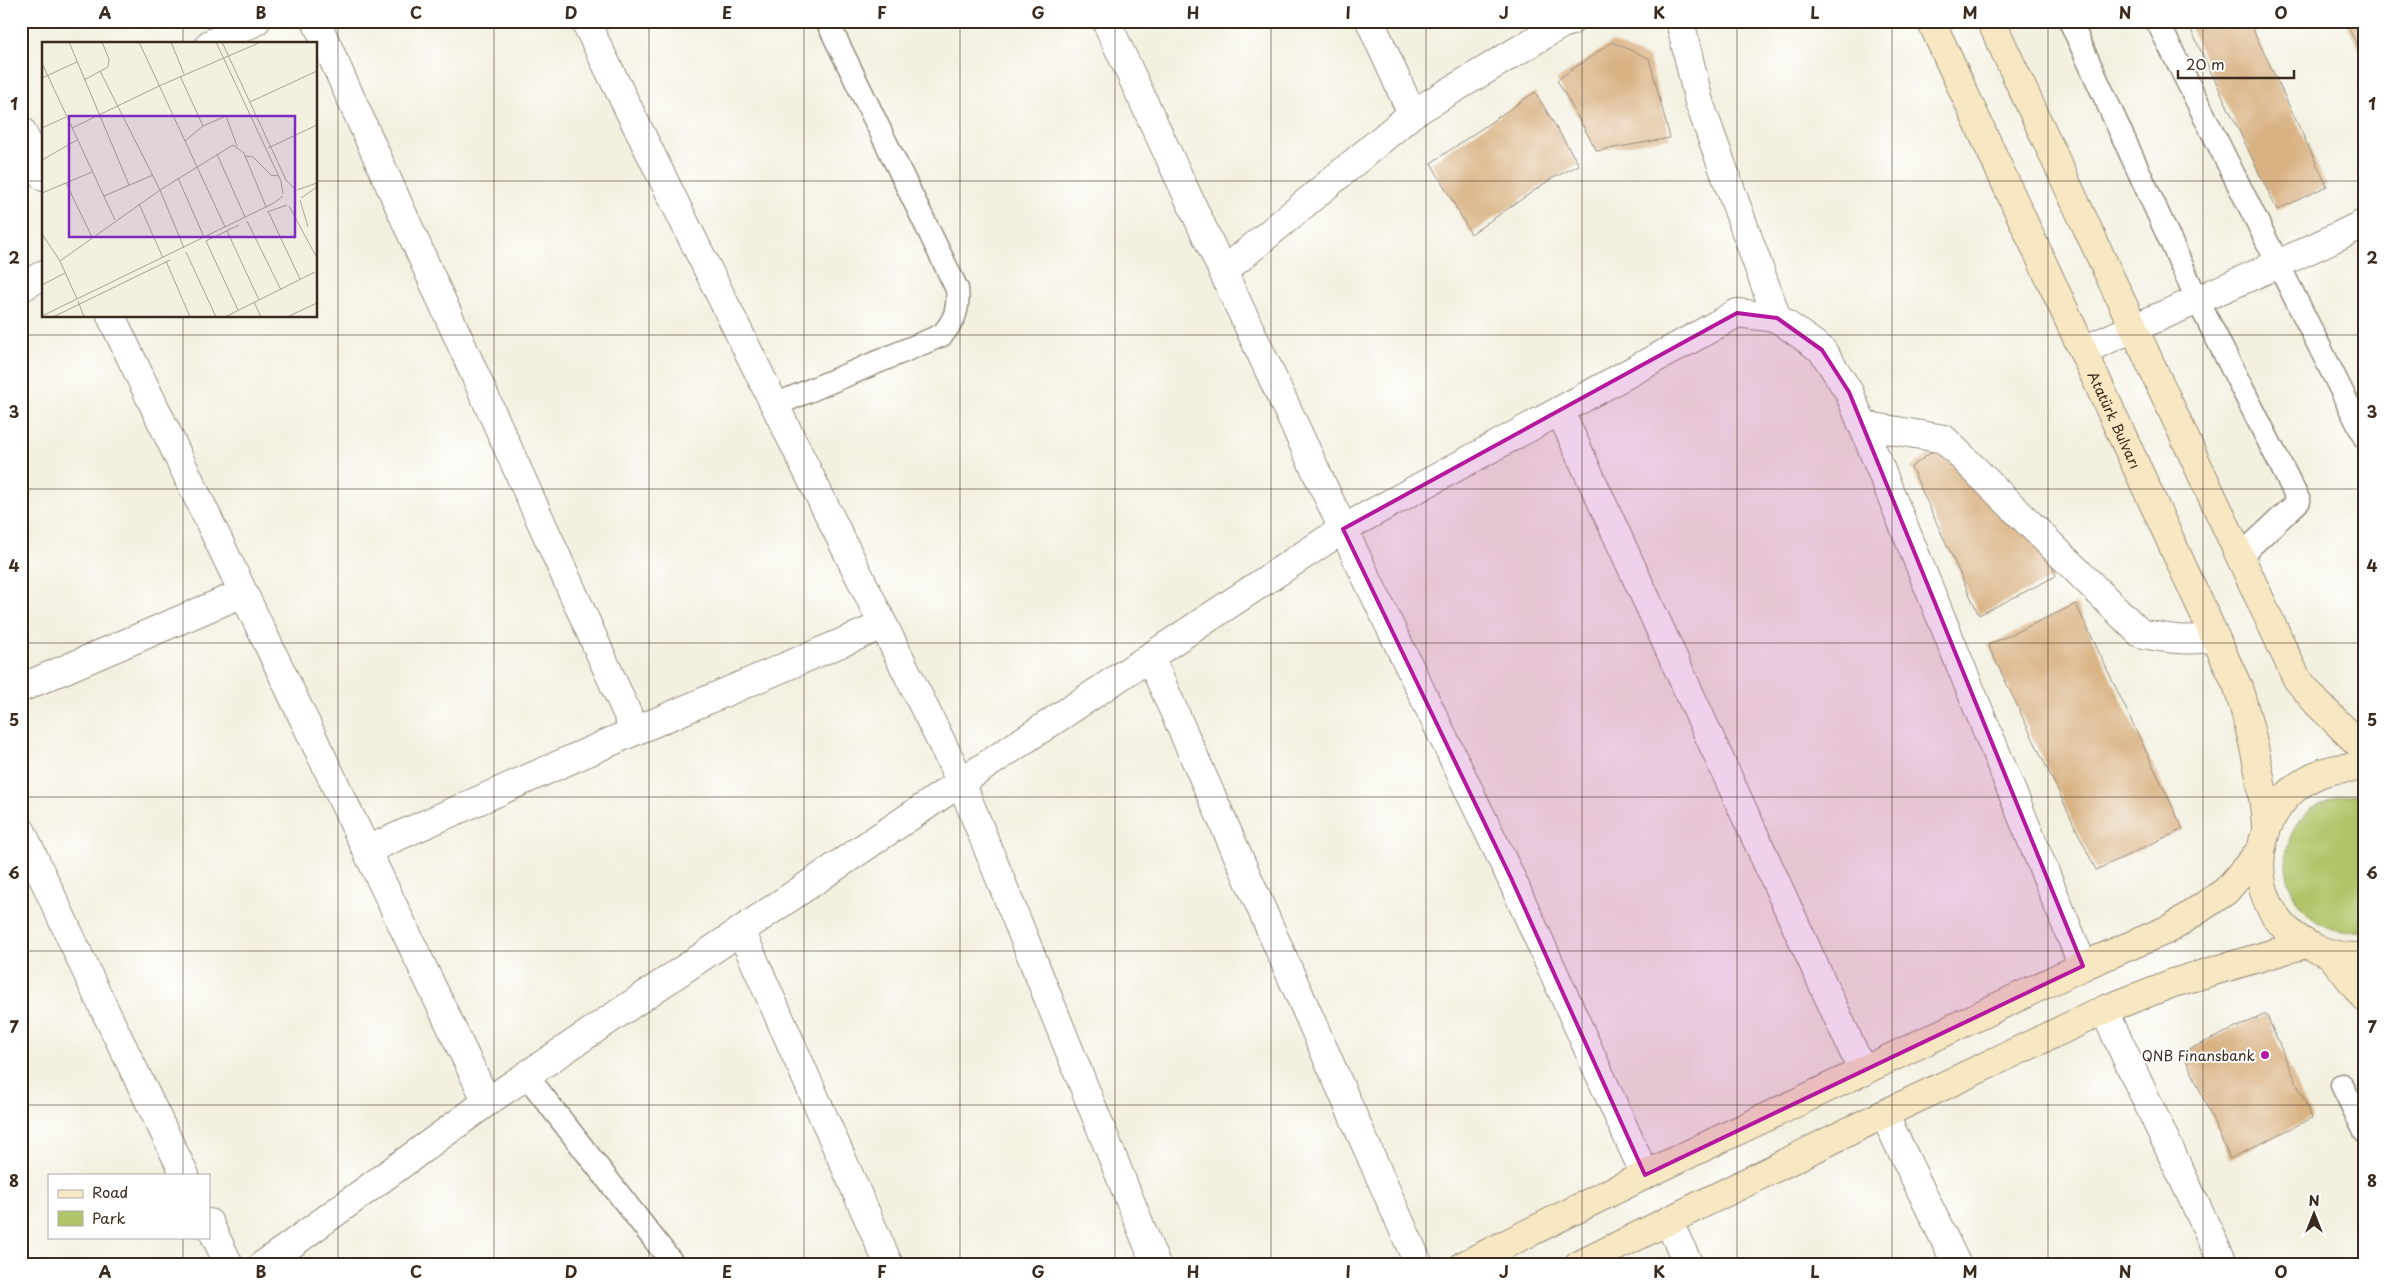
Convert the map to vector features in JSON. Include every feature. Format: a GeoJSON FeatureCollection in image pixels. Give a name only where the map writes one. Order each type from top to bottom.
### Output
{"type":"FeatureCollection","features":[{"type":"Feature","properties":{"kind":"main road","name":"Atatürk Bulvarı"},"geometry":{"type":"LineString","coordinates":[[1931,21],[2238,687],[2251,729],[2264,796],[2261,878],[2269,904],[2284,926],[2305,944],[2331,955]]}},
{"type":"Feature","properties":{"kind":"main road"},"geometry":{"type":"LineString","coordinates":[[1991,21],[2297,679],[2316,702],[2365,750]]}},
{"type":"Feature","properties":{"kind":"main road"},"geometry":{"type":"LineString","coordinates":[[1464,1265],[1645,1174],[1864,1072],[2083,966],[2171,928],[2226,891],[2263,839],[2278,806],[2294,788],[2315,776],[2338,768],[2365,768]]}},
{"type":"Feature","properties":{"kind":"main road"},"geometry":{"type":"LineString","coordinates":[[1579,1265],[1884,1114],[2104,1010],[2173,982],[2305,944]]}},
{"type":"Feature","properties":{"kind":"main road"},"geometry":{"type":"LineString","coordinates":[[2331,955],[2365,956]]}},
{"type":"Feature","properties":{"kind":"main road"},"geometry":{"type":"LineString","coordinates":[[2331,955],[2365,998]]}},
{"type":"Feature","properties":{"kind":"street"},"geometry":{"type":"LineString","coordinates":[[214,42],[256,21]]}},
{"type":"Feature","properties":{"kind":"street"},"geometry":{"type":"LineString","coordinates":[[316,21],[635,731]]}},
{"type":"Feature","properties":{"kind":"street"},"geometry":{"type":"LineString","coordinates":[[585,21],[961,782],[1156,1265]]}},
{"type":"Feature","properties":{"kind":"street"},"geometry":{"type":"LineString","coordinates":[[1106,21],[1343,529],[1510,878],[1645,1174]]}},
{"type":"Feature","properties":{"kind":"street"},"geometry":{"type":"LineString","coordinates":[[1370,21],[1412,114]]}},
{"type":"Feature","properties":{"kind":"street"},"geometry":{"type":"LineString","coordinates":[[1223,272],[1412,114],[1562,24],[1572,21]]}},
{"type":"Feature","properties":{"kind":"street"},"geometry":{"type":"LineString","coordinates":[[1680,21],[1699,102],[1777,318]]}},
{"type":"Feature","properties":{"kind":"street"},"geometry":{"type":"LineString","coordinates":[[29,130],[42,171]]}},
{"type":"Feature","properties":{"kind":"street"},"geometry":{"type":"LineString","coordinates":[[2084,350],[2197,299],[2278,266],[2365,224]]}},
{"type":"Feature","properties":{"kind":"street"},"geometry":{"type":"LineString","coordinates":[[21,288],[42,275]]}},
{"type":"Feature","properties":{"kind":"street"},"geometry":{"type":"LineString","coordinates":[[263,1265],[487,1102],[961,782],[1343,529],[1736,313],[1777,318],[1822,350],[1849,392],[2083,966]]}},
{"type":"Feature","properties":{"kind":"street"},"geometry":{"type":"LineString","coordinates":[[112,318],[487,1102]]}},
{"type":"Feature","properties":{"kind":"street"},"geometry":{"type":"LineString","coordinates":[[1560,411],[1864,1072]]}},
{"type":"Feature","properties":{"kind":"street"},"geometry":{"type":"LineString","coordinates":[[1862,424],[1944,439],[2140,633],[2169,640],[2193,641],[2215,637]]}},
{"type":"Feature","properties":{"kind":"street"},"geometry":{"type":"LineString","coordinates":[[21,688],[243,593]]}},
{"type":"Feature","properties":{"kind":"street"},"geometry":{"type":"LineString","coordinates":[[366,850],[635,731],[883,625]]}},
{"type":"Feature","properties":{"kind":"street"},"geometry":{"type":"LineString","coordinates":[[1150,657],[1419,1265]]}},
{"type":"Feature","properties":{"kind":"street"},"geometry":{"type":"LineString","coordinates":[[21,830],[96,992],[185,1174]]}},
{"type":"Feature","properties":{"kind":"street"},"geometry":{"type":"LineString","coordinates":[[741,931],[889,1265]]}},
{"type":"Feature","properties":{"kind":"street"},"geometry":{"type":"LineString","coordinates":[[2104,1010],[2224,1265]]}},
{"type":"Feature","properties":{"kind":"street"},"geometry":{"type":"LineString","coordinates":[[1884,1114],[1957,1265]]}},
{"type":"Feature","properties":{"kind":"street"},"geometry":{"type":"LineString","coordinates":[[1668,1221],[1689,1265]]}},
{"type":"Feature","properties":{"kind":"street"},"geometry":{"type":"LineString","coordinates":[[210,1225],[229,1265]]}},
{"type":"Feature","properties":{"kind":"lane"},"geometry":{"type":"LineString","coordinates":[[775,405],[942,335],[952,324],[957,311],[957,289],[827,21]]}},
{"type":"Feature","properties":{"kind":"lane"},"geometry":{"type":"LineString","coordinates":[[2070,21],[2197,299],[2300,501],[2240,556]]}},
{"type":"Feature","properties":{"kind":"lane"},"geometry":{"type":"LineString","coordinates":[[2157,21],[2365,438]]}},
{"type":"Feature","properties":{"kind":"lane"},"geometry":{"type":"LineString","coordinates":[[526,1076],[667,1262]]}},
{"type":"Feature","properties":{"kind":"lane"},"geometry":{"type":"LineString","coordinates":[[2342,1085],[2365,1132]]}},
{"type":"Feature","properties":{"kind":"highlighted area"},"geometry":{"type":"Polygon","coordinates":[[[1737,313],[1777,318],[1822,350],[1849,392],[2083,966],[1645,1175],[1511,878],[1343,529],[1737,313]]]}},
{"type":"Feature","properties":{"kind":"green space"},"geometry":{"type":"Polygon","coordinates":[[[2358,794],[2365,796],[2365,930],[2337,930],[2314,920],[2298,902],[2288,880],[2286,855],[2293,831],[2309,811],[2335,797],[2358,794]]]}},
{"type":"Feature","properties":{"kind":"building"},"geometry":{"type":"Polygon","coordinates":[[[2203,21],[2249,21],[2327,186],[2277,210],[2190,28],[2203,21]]]}},
{"type":"Feature","properties":{"kind":"building"},"geometry":{"type":"Polygon","coordinates":[[[2345,21],[2365,21],[2365,61],[2345,21]]]}},
{"type":"Feature","properties":{"kind":"building"},"geometry":{"type":"Polygon","coordinates":[[[1612,42],[1649,58],[1670,138],[1597,151],[1557,80],[1612,42]]]}},
{"type":"Feature","properties":{"kind":"building"},"geometry":{"type":"Polygon","coordinates":[[[1535,92],[1579,165],[1551,179],[1471,234],[1431,163],[1535,92]]]}},
{"type":"Feature","properties":{"kind":"building"},"geometry":{"type":"Polygon","coordinates":[[[1936,449],[2047,553],[2056,576],[1979,615],[1911,467],[1936,449]]]}},
{"type":"Feature","properties":{"kind":"building"},"geometry":{"type":"Polygon","coordinates":[[[2076,604],[2183,829],[2096,870],[1988,645],[2076,604]]]}},
{"type":"Feature","properties":{"kind":"building"},"geometry":{"type":"Polygon","coordinates":[[[2266,1014],[2312,1118],[2230,1159],[2183,1052],[2266,1014]]]}},
{"type":"Feature","properties":{"kind":"place","name":"QNB Finansbank"},"geometry":{"type":"Point","coordinates":[2265,1055]}}]}
